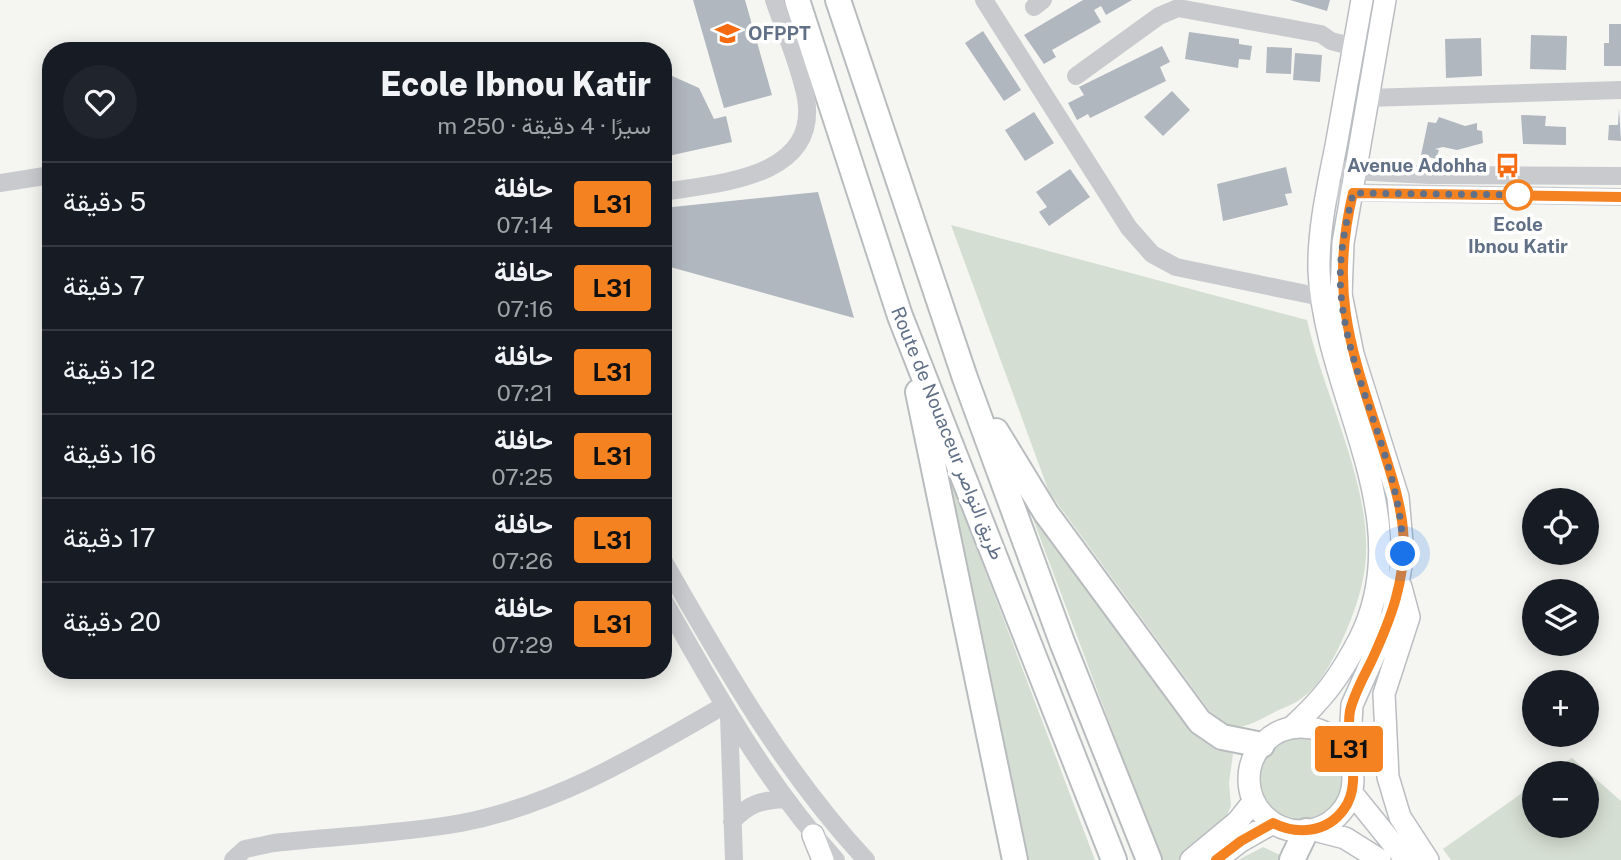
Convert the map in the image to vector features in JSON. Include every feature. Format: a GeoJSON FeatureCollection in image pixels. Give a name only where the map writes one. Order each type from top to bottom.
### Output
{"type":"FeatureCollection","features":[{"type":"Feature","properties":{"kind":"highway","name":"Route de Nouaceur طريق النواصر"},"geometry":{"type":"LineString","coordinates":[[797,0],[900,316],[1114,860]]}},
{"type":"Feature","properties":{"kind":"highway","name":"Route de Nouaceur طريق النواصر"},"geometry":{"type":"LineString","coordinates":[[838,0],[965,378],[1062,642],[1149,860]]}},
{"type":"Feature","properties":{"kind":"highway"},"geometry":{"type":"LineString","coordinates":[[900,316],[1015,860]]}},
{"type":"Feature","properties":{"kind":"highway"},"geometry":{"type":"LineString","coordinates":[[965,378],[1046,513],[1200,722],[1222,737],[1262,744]]}},
{"type":"Feature","properties":{"kind":"highway"},"geometry":{"type":"LineString","coordinates":[[1292,860],[1310,830]]}},
{"type":"Feature","properties":{"kind":"main road"},"geometry":{"type":"LineString","coordinates":[[1292,727],[1321,701],[1338,680],[1367,623],[1381,568],[1378,508],[1333,361],[1321,297],[1321,241],[1362,0]]}},
{"type":"Feature","properties":{"kind":"main road"},"geometry":{"type":"LineString","coordinates":[[1310,830],[1339,815],[1352,793],[1354,778],[1349,758],[1352,705],[1394,613],[1400,586],[1403,529],[1398,497],[1353,354],[1341,294],[1342,243],[1357,171],[1385,0]]}},
{"type":"Feature","properties":{"kind":"main road"},"geometry":{"type":"LineString","coordinates":[[1400,586],[1407,601],[1409,617],[1384,694],[1388,778],[1400,817],[1428,860]]}},
{"type":"Feature","properties":{"kind":"main road"},"geometry":{"type":"LineString","coordinates":[[1349,758],[1330,735],[1312,727],[1292,727],[1275,733],[1262,744],[1249,774],[1253,802],[1273,823],[1287,829],[1310,830],[1345,838],[1380,860]]}},
{"type":"Feature","properties":{"kind":"main road"},"geometry":{"type":"LineString","coordinates":[[1352,793],[1406,860]]}},
{"type":"Feature","properties":{"kind":"main road"},"geometry":{"type":"LineString","coordinates":[[1201,859],[1253,802]]}},
{"type":"Feature","properties":{"kind":"main road"},"geometry":{"type":"LineString","coordinates":[[1201,859],[1273,823]]}},
{"type":"Feature","properties":{"kind":"main road"},"geometry":{"type":"LineString","coordinates":[[813,835],[823,860]]}},
{"type":"Feature","properties":{"kind":"street"},"geometry":{"type":"LineString","coordinates":[[672,190],[752,175],[773,167],[799,144],[807,128],[806,98],[774,0]]}},
{"type":"Feature","properties":{"kind":"street"},"geometry":{"type":"LineString","coordinates":[[984,0],[1129,228],[1153,254],[1177,267],[1321,297]]}},
{"type":"Feature","properties":{"kind":"street"},"geometry":{"type":"LineString","coordinates":[[1076,76],[1177,4],[1321,34],[1335,30],[1355,40]]}},
{"type":"Feature","properties":{"kind":"street"},"geometry":{"type":"LineString","coordinates":[[1368,99],[1621,90]]}},
{"type":"Feature","properties":{"kind":"street"},"geometry":{"type":"LineString","coordinates":[[1331,170],[1621,176]]}},
{"type":"Feature","properties":{"kind":"street"},"geometry":{"type":"LineString","coordinates":[[0,183],[42,176]]}},
{"type":"Feature","properties":{"kind":"street"},"geometry":{"type":"LineString","coordinates":[[1328,192],[1621,197]]}},
{"type":"Feature","properties":{"kind":"street"},"geometry":{"type":"LineString","coordinates":[[672,576],[729,675],[797,778],[866,860]]}},
{"type":"Feature","properties":{"kind":"street"},"geometry":{"type":"LineString","coordinates":[[672,615],[726,711],[785,799],[836,860]]}},
{"type":"Feature","properties":{"kind":"street"},"geometry":{"type":"LineString","coordinates":[[726,711],[734,860]]}},
{"type":"Feature","properties":{"kind":"street"},"geometry":{"type":"LineString","coordinates":[[233,860],[244,849],[275,843],[460,823],[506,811],[609,772],[726,711]]}},
{"type":"Feature","properties":{"kind":"street"},"geometry":{"type":"LineString","coordinates":[[732,822],[749,806],[760,801],[785,799]]}},
{"type":"Feature","properties":{"kind":"shaded area"},"geometry":{"type":"Polygon","coordinates":[[[951,225],[1307,320],[1358,486],[1364,514],[1366,555],[1359,596],[1344,636],[1323,675],[1304,697],[1255,722],[1239,727],[1222,726],[1214,717],[1049,492],[951,225]]]}},
{"type":"Feature","properties":{"kind":"shaded area"},"geometry":{"type":"Polygon","coordinates":[[[942,457],[1095,860],[1026,860],[942,457]]]}},
{"type":"Feature","properties":{"kind":"shaded area"},"geometry":{"type":"Polygon","coordinates":[[[1027,503],[1214,745],[1233,754],[1229,783],[1231,806],[1227,815],[1178,860],[1161,860],[1027,503]]]}},
{"type":"Feature","properties":{"kind":"shaded area"},"geometry":{"type":"Polygon","coordinates":[[[1301,737],[1317,740],[1331,749],[1340,763],[1343,779],[1340,795],[1331,809],[1317,818],[1301,821],[1285,818],[1271,809],[1262,795],[1259,779],[1262,763],[1271,749],[1285,740],[1301,737]]]}},
{"type":"Feature","properties":{"kind":"shaded area"},"geometry":{"type":"Polygon","coordinates":[[[1599,782],[1621,801],[1621,860],[1451,860],[1443,849],[1522,793],[1522,838],[1599,838],[1599,782]]]}},
{"type":"Feature","properties":{"kind":"shaded area"},"geometry":{"type":"Polygon","coordinates":[[[1263,847],[1280,855],[1278,860],[1238,860],[1263,847]]]}},
{"type":"Feature","properties":{"kind":"building"},"geometry":{"type":"Polygon","coordinates":[[[693,0],[745,0],[772,95],[724,108],[693,0]]]}},
{"type":"Feature","properties":{"kind":"building"},"geometry":{"type":"Polygon","coordinates":[[[1083,0],[1132,0],[1106,15],[1101,6],[1094,10],[1101,22],[1052,50],[1056,57],[1044,64],[1024,35],[1083,0]]]}},
{"type":"Feature","properties":{"kind":"building"},"geometry":{"type":"Polygon","coordinates":[[[1290,0],[1330,0],[1327,11],[1290,0]]]}},
{"type":"Feature","properties":{"kind":"building"},"geometry":{"type":"Polygon","coordinates":[[[1609,24],[1621,24],[1621,66],[1604,66],[1604,43],[1609,43],[1609,24]]]}},
{"type":"Feature","properties":{"kind":"building"},"geometry":{"type":"Polygon","coordinates":[[[983,31],[1021,90],[1004,101],[965,43],[983,31]]]}},
{"type":"Feature","properties":{"kind":"building"},"geometry":{"type":"Polygon","coordinates":[[[1189,32],[1239,39],[1239,44],[1252,46],[1250,60],[1239,59],[1238,68],[1185,59],[1189,32]]]}},
{"type":"Feature","properties":{"kind":"building"},"geometry":{"type":"Polygon","coordinates":[[[1531,35],[1567,36],[1566,70],[1530,69],[1531,35]]]}},
{"type":"Feature","properties":{"kind":"building"},"geometry":{"type":"Polygon","coordinates":[[[1481,38],[1482,76],[1446,78],[1445,39],[1481,38]]]}},
{"type":"Feature","properties":{"kind":"building"},"geometry":{"type":"Polygon","coordinates":[[[1162,46],[1170,62],[1160,67],[1166,81],[1090,118],[1088,114],[1077,120],[1068,103],[1084,95],[1079,87],[1162,46]]]}},
{"type":"Feature","properties":{"kind":"building"},"geometry":{"type":"Polygon","coordinates":[[[1267,47],[1292,48],[1291,74],[1266,73],[1267,47]]]}},
{"type":"Feature","properties":{"kind":"building"},"geometry":{"type":"Polygon","coordinates":[[[1295,53],[1322,55],[1320,82],[1293,80],[1295,53]]]}},
{"type":"Feature","properties":{"kind":"building"},"geometry":{"type":"Polygon","coordinates":[[[672,76],[699,88],[714,119],[726,116],[732,142],[672,155],[672,76]]]}},
{"type":"Feature","properties":{"kind":"building"},"geometry":{"type":"Polygon","coordinates":[[[1172,91],[1190,110],[1163,136],[1144,117],[1172,91]]]}},
{"type":"Feature","properties":{"kind":"building"},"geometry":{"type":"Polygon","coordinates":[[[1619,108],[1621,141],[1608,140],[1609,125],[1618,125],[1619,108]]]}},
{"type":"Feature","properties":{"kind":"building"},"geometry":{"type":"Polygon","coordinates":[[[1034,112],[1054,143],[1025,161],[1005,130],[1034,112]]]}},
{"type":"Feature","properties":{"kind":"building"},"geometry":{"type":"Polygon","coordinates":[[[1521,115],[1546,116],[1545,126],[1566,127],[1566,145],[1523,144],[1521,115]]]}},
{"type":"Feature","properties":{"kind":"building"},"geometry":{"type":"Polygon","coordinates":[[[1439,117],[1465,126],[1477,123],[1477,130],[1482,131],[1483,143],[1457,150],[1443,147],[1435,149],[1439,150],[1436,159],[1421,155],[1428,122],[1436,123],[1439,117]]]}},
{"type":"Feature","properties":{"kind":"building"},"geometry":{"type":"Polygon","coordinates":[[[1286,167],[1292,193],[1285,194],[1288,205],[1223,221],[1217,184],[1286,167]]]}},
{"type":"Feature","properties":{"kind":"building"},"geometry":{"type":"Polygon","coordinates":[[[1070,169],[1090,197],[1049,226],[1039,212],[1047,207],[1036,192],[1070,169]]]}},
{"type":"Feature","properties":{"kind":"building"},"geometry":{"type":"Polygon","coordinates":[[[818,192],[854,318],[672,267],[672,207],[818,192]]]}},
{"type":"Feature","properties":{"kind":"bus line","name":"L31"},"geometry":{"type":"LineString","coordinates":[[1216,860],[1241,841],[1273,823],[1296,831],[1314,830],[1332,822],[1346,807],[1354,778],[1349,758],[1352,705],[1394,613],[1400,586],[1403,529],[1398,497],[1353,354],[1341,294],[1342,243],[1353,193],[1621,197]]}},
{"type":"Feature","properties":{"kind":"place","name":"OFPPT"},"geometry":{"type":"Point","coordinates":[728,33]}},
{"type":"Feature","properties":{"kind":"place","name":"Avenue Adohha"},"geometry":{"type":"Point","coordinates":[1507,165]}},
{"type":"Feature","properties":{"kind":"place","name":"Ecole Ibnou Katir"},"geometry":{"type":"Point","coordinates":[1518,195]}},
{"type":"Feature","properties":{"kind":"route"},"geometry":{"type":"LineString","coordinates":[[1403,554],[1403,529],[1398,497],[1345,323],[1341,294],[1342,243],[1353,193],[1522,195],[1518,195]]}}]}
